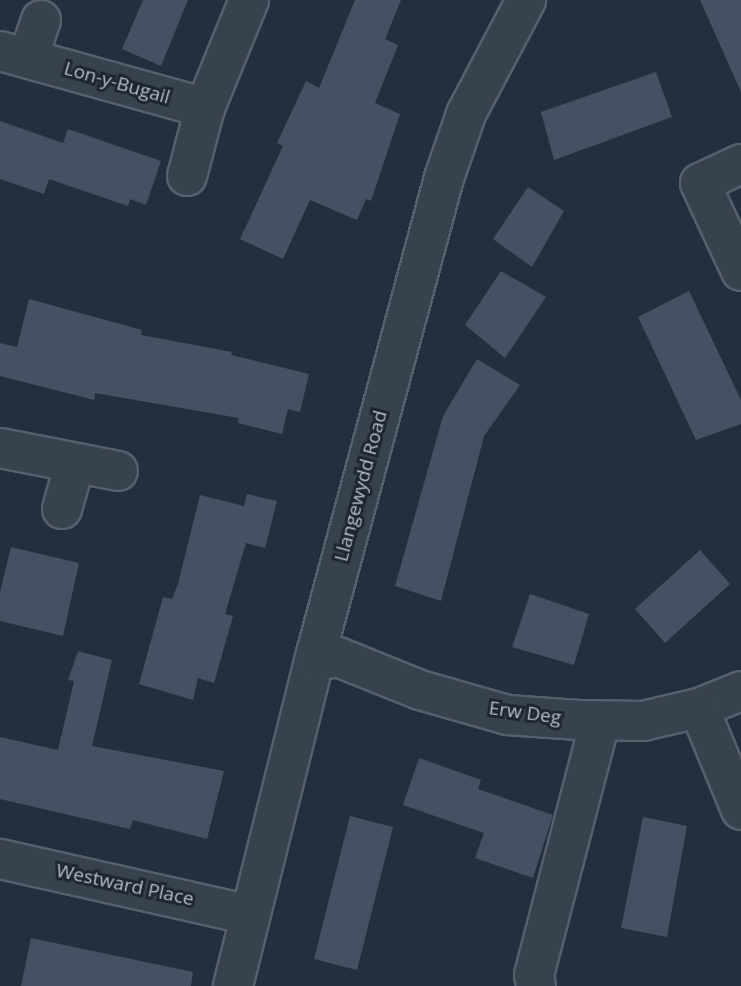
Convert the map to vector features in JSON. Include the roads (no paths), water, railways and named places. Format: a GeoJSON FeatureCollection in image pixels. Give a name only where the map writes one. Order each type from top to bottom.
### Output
{"type":"FeatureCollection","features":[{"type":"Feature","properties":{"kind":"street"},"geometry":{"type":"LineString","coordinates":[[187,176],[205,108],[249,0]]}},
{"type":"Feature","properties":{"kind":"street","name":"Llangewydd Road"},"geometry":{"type":"LineString","coordinates":[[233,986],[314,661],[444,178],[466,114],[520,2]]}},
{"type":"Feature","properties":{"kind":"street","name":"Lon-y-Bugail"},"geometry":{"type":"LineString","coordinates":[[41,20],[14,54],[205,108]]}},
{"type":"Feature","properties":{"kind":"street"},"geometry":{"type":"LineString","coordinates":[[741,164],[688,189],[741,271]]}},
{"type":"Feature","properties":{"kind":"street"},"geometry":{"type":"LineString","coordinates":[[0,448],[118,471]]}},
{"type":"Feature","properties":{"kind":"street"},"geometry":{"type":"LineString","coordinates":[[62,509],[75,463]]}},
{"type":"Feature","properties":{"kind":"street","name":"Erw Deg"},"geometry":{"type":"LineString","coordinates":[[314,661],[338,657],[420,690],[507,715],[643,721],[699,708],[741,691]]}},
{"type":"Feature","properties":{"kind":"street"},"geometry":{"type":"LineString","coordinates":[[699,708],[741,810]]}},
{"type":"Feature","properties":{"kind":"street"},"geometry":{"type":"LineString","coordinates":[[536,986],[534,975],[600,720]]}},
{"type":"Feature","properties":{"kind":"street","name":"Westward Place"},"geometry":{"type":"LineString","coordinates":[[0,859],[250,915]]}}]}
